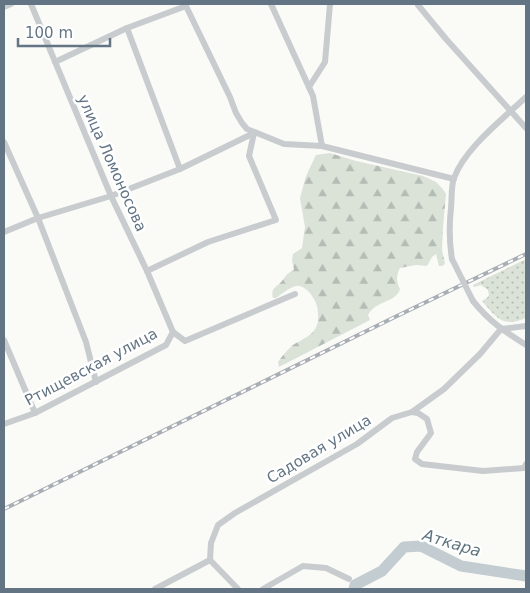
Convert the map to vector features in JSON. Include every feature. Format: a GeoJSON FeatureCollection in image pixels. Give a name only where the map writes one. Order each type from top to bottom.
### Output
{"type":"FeatureCollection","features":[{"type":"Feature","properties":{"kind":"street"},"geometry":{"type":"LineString","coordinates":[[4,7],[11,4]]}},
{"type":"Feature","properties":{"kind":"street","name":"улица Ломоносова"},"geometry":{"type":"LineString","coordinates":[[30,4],[111,196],[147,271],[172,332]]}},
{"type":"Feature","properties":{"kind":"street"},"geometry":{"type":"LineString","coordinates":[[271,4],[309,87],[322,146]]}},
{"type":"Feature","properties":{"kind":"street"},"geometry":{"type":"LineString","coordinates":[[309,87],[325,62],[330,4]]}},
{"type":"Feature","properties":{"kind":"street"},"geometry":{"type":"LineString","coordinates":[[56,62],[127,28],[185,5],[236,113],[247,129],[284,144],[322,146],[454,178]]}},
{"type":"Feature","properties":{"kind":"street"},"geometry":{"type":"LineString","coordinates":[[418,5],[526,128]]}},
{"type":"Feature","properties":{"kind":"street"},"geometry":{"type":"LineString","coordinates":[[127,28],[180,169]]}},
{"type":"Feature","properties":{"kind":"street"},"geometry":{"type":"LineString","coordinates":[[526,97],[468,155],[454,178],[449,228],[452,259],[473,302],[500,329],[526,345]]}},
{"type":"Feature","properties":{"kind":"street"},"geometry":{"type":"LineString","coordinates":[[4,232],[38,218],[111,196],[180,169],[254,133]]}},
{"type":"Feature","properties":{"kind":"street"},"geometry":{"type":"LineString","coordinates":[[147,271],[208,242],[276,220],[249,156],[254,133]]}},
{"type":"Feature","properties":{"kind":"street"},"geometry":{"type":"LineString","coordinates":[[4,142],[38,218],[86,342],[96,382]]}},
{"type":"Feature","properties":{"kind":"street","name":"Ртищевская улица"},"geometry":{"type":"LineString","coordinates":[[4,424],[35,414],[166,345],[172,332],[184,341],[295,294]]}},
{"type":"Feature","properties":{"kind":"street"},"geometry":{"type":"LineString","coordinates":[[500,329],[526,326]]}},
{"type":"Feature","properties":{"kind":"street","name":"Садовая улица"},"geometry":{"type":"LineString","coordinates":[[210,560],[211,543],[218,524],[357,444],[392,418],[412,412],[444,389],[480,354],[500,329]]}},
{"type":"Feature","properties":{"kind":"street"},"geometry":{"type":"LineString","coordinates":[[4,340],[35,414]]}},
{"type":"Feature","properties":{"kind":"street"},"geometry":{"type":"LineString","coordinates":[[412,412],[427,419],[431,433],[417,452],[415,459],[422,464],[483,471],[524,468],[526,464]]}},
{"type":"Feature","properties":{"kind":"street"},"geometry":{"type":"LineString","coordinates":[[155,589],[210,560],[238,589]]}},
{"type":"Feature","properties":{"kind":"street"},"geometry":{"type":"LineString","coordinates":[[263,589],[303,566],[326,568],[349,579]]}},
{"type":"Feature","properties":{"kind":"green space"},"geometry":{"type":"Polygon","coordinates":[[[330,153],[356,161],[423,176],[436,182],[446,194],[442,250],[445,264],[439,266],[436,254],[427,266],[416,265],[400,268],[397,276],[400,289],[398,294],[372,310],[368,315],[370,320],[279,367],[278,362],[285,353],[293,345],[310,334],[318,323],[317,306],[306,289],[296,286],[276,298],[273,298],[272,292],[294,270],[293,254],[302,248],[305,227],[300,198],[306,176],[316,155],[330,153]]]}},
{"type":"Feature","properties":{"kind":"green space"},"geometry":{"type":"Polygon","coordinates":[[[526,259],[526,318],[511,322],[501,320],[482,301],[489,295],[488,290],[481,285],[474,287],[473,285],[526,259]]]}},
{"type":"Feature","properties":{"kind":"waterway","name":"Аткара"},"geometry":{"type":"LineString","coordinates":[[354,589],[355,585],[382,571],[404,547],[421,546],[461,566],[526,576]]}},
{"type":"Feature","properties":{"kind":"railway"},"geometry":{"type":"LineString","coordinates":[[4,509],[526,254]]}}]}
